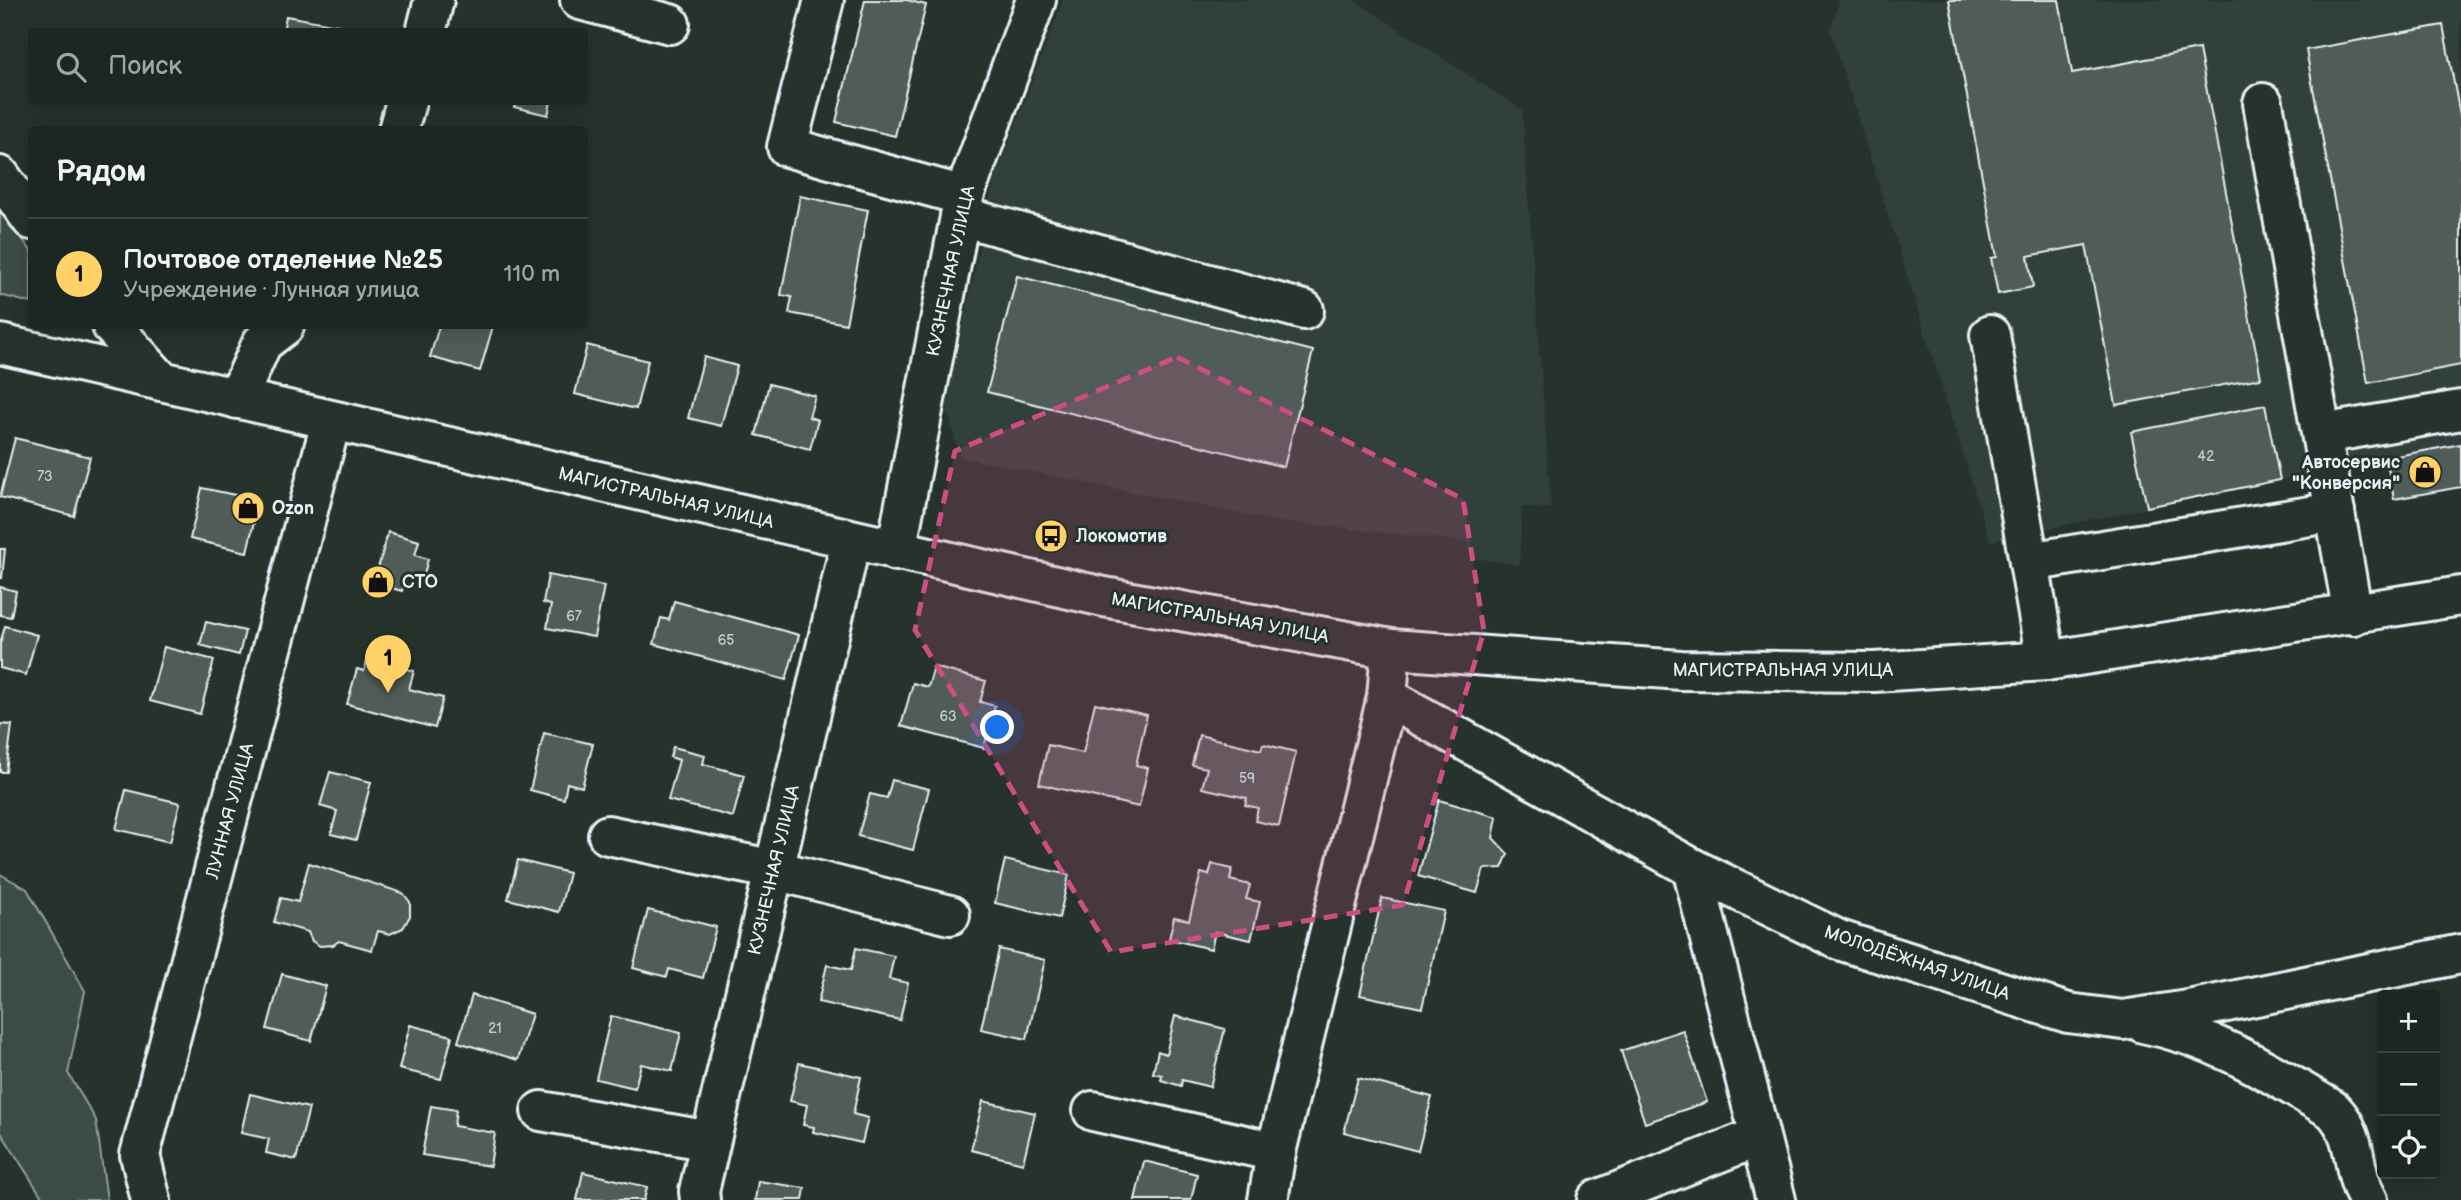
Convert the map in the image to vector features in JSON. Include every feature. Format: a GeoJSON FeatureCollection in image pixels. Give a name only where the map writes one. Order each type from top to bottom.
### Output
{"type":"FeatureCollection","features":[{"type":"Feature","properties":{"kind":"street"},"geometry":{"type":"LineString","coordinates":[[427,28],[434,0]]}},
{"type":"Feature","properties":{"kind":"street"},"geometry":{"type":"LineString","coordinates":[[580,0],[670,24]]}},
{"type":"Feature","properties":{"kind":"street"},"geometry":{"type":"LineString","coordinates":[[824,0],[787,147],[962,206],[1304,310]]}},
{"type":"Feature","properties":{"kind":"street","name":"КУЗНЕЧНАЯ УЛИЦА"},"geometry":{"type":"LineString","coordinates":[[896,551],[962,206],[1036,0]]}},
{"type":"Feature","properties":{"kind":"street"},"geometry":{"type":"LineString","coordinates":[[2263,103],[2353,615]]}},
{"type":"Feature","properties":{"kind":"street"},"geometry":{"type":"LineString","coordinates":[[399,126],[405,105]]}},
{"type":"Feature","properties":{"kind":"street"},"geometry":{"type":"LineString","coordinates":[[0,176],[28,214]]}},
{"type":"Feature","properties":{"kind":"street"},"geometry":{"type":"LineString","coordinates":[[115,329],[161,381]]}},
{"type":"Feature","properties":{"kind":"street"},"geometry":{"type":"LineString","coordinates":[[237,399],[262,343],[280,329]]}},
{"type":"Feature","properties":{"kind":"street"},"geometry":{"type":"LineString","coordinates":[[1990,335],[2046,661]]}},
{"type":"Feature","properties":{"kind":"street","name":"МАГИСТРАЛЬНАЯ УЛИЦА"},"geometry":{"type":"LineString","coordinates":[[0,344],[1147,607],[1391,649],[1681,670],[1874,672],[2046,661],[2461,596]]}},
{"type":"Feature","properties":{"kind":"street"},"geometry":{"type":"LineString","coordinates":[[2322,435],[2461,410]]}},
{"type":"Feature","properties":{"kind":"street","name":"ЛУННАЯ УЛИЦА"},"geometry":{"type":"LineString","coordinates":[[151,1200],[140,1155],[331,422]]}},
{"type":"Feature","properties":{"kind":"street"},"geometry":{"type":"LineString","coordinates":[[2029,562],[2335,512]]}},
{"type":"Feature","properties":{"kind":"street","name":"КУЗНЕЧНАЯ УЛИЦА"},"geometry":{"type":"LineString","coordinates":[[700,1200],[699,1191],[710,1141],[851,541]]}},
{"type":"Feature","properties":{"kind":"street"},"geometry":{"type":"LineString","coordinates":[[1268,1200],[1276,1152],[1387,696],[1391,649]]}},
{"type":"Feature","properties":{"kind":"street","name":"МОЛОДЁЖНАЯ УЛИЦА"},"geometry":{"type":"LineString","coordinates":[[1387,696],[1692,868],[1839,940],[2068,1013],[2123,1020],[2188,1010],[2461,954]]}},
{"type":"Feature","properties":{"kind":"street"},"geometry":{"type":"LineString","coordinates":[[608,835],[775,870],[950,915]]}},
{"type":"Feature","properties":{"kind":"street"},"geometry":{"type":"LineString","coordinates":[[1692,868],[1776,1200]]}},
{"type":"Feature","properties":{"kind":"street"},"geometry":{"type":"LineString","coordinates":[[2123,1020],[2178,1030],[2213,1043],[2245,1057],[2333,1110],[2344,1122],[2352,1139],[2368,1200]]}},
{"type":"Feature","properties":{"kind":"street"},"geometry":{"type":"LineString","coordinates":[[541,1111],[710,1141]]}},
{"type":"Feature","properties":{"kind":"street"},"geometry":{"type":"LineString","coordinates":[[1093,1111],[1276,1152]]}},
{"type":"Feature","properties":{"kind":"street"},"geometry":{"type":"LineString","coordinates":[[1597,1200],[1758,1137]]}},
{"type":"Feature","properties":{"kind":"highlighted area"},"geometry":{"type":"Polygon","coordinates":[[[1177,357],[1463,499],[1484,631],[1403,905],[1111,952],[915,630],[955,451],[1177,357]]]}},
{"type":"Feature","properties":{"kind":"shaded area"},"geometry":{"type":"Polygon","coordinates":[[[1063,0],[1354,0],[1522,110],[1551,508],[1522,507],[1519,565],[1476,558],[1467,542],[1276,521],[960,457],[946,405],[993,184],[1063,0]]]}},
{"type":"Feature","properties":{"kind":"shaded area"},"geometry":{"type":"Polygon","coordinates":[[[1840,0],[2461,0],[2461,487],[2394,499],[2386,458],[1990,541],[1830,29],[1840,0]]]}},
{"type":"Feature","properties":{"kind":"shaded area"},"geometry":{"type":"Polygon","coordinates":[[[0,208],[28,247],[28,302],[0,295],[0,208]]]}},
{"type":"Feature","properties":{"kind":"shaded area"},"geometry":{"type":"Polygon","coordinates":[[[0,874],[27,889],[85,991],[68,1073],[96,1120],[107,1200],[44,1200],[0,1131],[0,874]]]}},
{"type":"Feature","properties":{"kind":"building"},"geometry":{"type":"Polygon","coordinates":[[[865,0],[907,0],[926,5],[895,136],[836,122],[865,0]]]}},
{"type":"Feature","properties":{"kind":"building"},"geometry":{"type":"Polygon","coordinates":[[[1949,0],[2059,0],[2072,73],[2199,49],[2261,378],[2116,405],[2086,245],[2028,256],[2033,287],[1998,294],[1991,258],[1997,257],[1949,0]]]}},
{"type":"Feature","properties":{"kind":"building"},"geometry":{"type":"Polygon","coordinates":[[[286,16],[343,26],[343,28],[284,28],[286,16]]]}},
{"type":"Feature","properties":{"kind":"building"},"geometry":{"type":"Polygon","coordinates":[[[2443,25],[2461,120],[2461,365],[2368,383],[2306,50],[2443,25]]]}},
{"type":"Feature","properties":{"kind":"building"},"geometry":{"type":"Polygon","coordinates":[[[514,105],[550,105],[548,115],[514,105]]]}},
{"type":"Feature","properties":{"kind":"building"},"geometry":{"type":"Polygon","coordinates":[[[800,196],[868,210],[846,324],[789,313],[792,297],[781,295],[800,196]]]}},
{"type":"Feature","properties":{"kind":"building"},"geometry":{"type":"Polygon","coordinates":[[[1017,276],[1313,351],[1284,467],[987,392],[1017,276]]]}},
{"type":"Feature","properties":{"kind":"building"},"geometry":{"type":"Polygon","coordinates":[[[438,329],[492,329],[480,371],[430,357],[438,329]]]}},
{"type":"Feature","properties":{"kind":"building"},"geometry":{"type":"Polygon","coordinates":[[[587,345],[648,361],[636,409],[575,394],[587,345]]]}},
{"type":"Feature","properties":{"kind":"building"},"geometry":{"type":"Polygon","coordinates":[[[704,357],[737,366],[721,426],[688,418],[704,357]]]}},
{"type":"Feature","properties":{"kind":"building"},"geometry":{"type":"Polygon","coordinates":[[[769,384],[815,396],[809,417],[818,420],[810,449],[756,435],[769,384]]]}},
{"type":"Feature","properties":{"kind":"building"},"geometry":{"type":"Polygon","coordinates":[[[2265,405],[2280,480],[2147,507],[2131,432],[2265,405]]]}},
{"type":"Feature","properties":{"kind":"building"},"geometry":{"type":"Polygon","coordinates":[[[15,438],[90,457],[74,516],[0,497],[15,438]]]}},
{"type":"Feature","properties":{"kind":"building","name":"Автосервис \"Конверсия\""},"geometry":{"type":"Polygon","coordinates":[[[2461,444],[2461,487],[2394,499],[2386,458],[2461,444]]]}},
{"type":"Feature","properties":{"kind":"building"},"geometry":{"type":"Polygon","coordinates":[[[202,488],[259,500],[247,552],[190,539],[202,488]]]}},
{"type":"Feature","properties":{"kind":"building"},"geometry":{"type":"Polygon","coordinates":[[[388,532],[419,541],[415,555],[428,559],[422,583],[406,578],[402,591],[374,583],[388,532]]]}},
{"type":"Feature","properties":{"kind":"building"},"geometry":{"type":"Polygon","coordinates":[[[0,549],[5,549],[2,578],[0,578],[0,549]]]}},
{"type":"Feature","properties":{"kind":"building"},"geometry":{"type":"Polygon","coordinates":[[[548,575],[604,586],[594,637],[547,628],[551,605],[543,603],[548,575]]]}},
{"type":"Feature","properties":{"kind":"building"},"geometry":{"type":"Polygon","coordinates":[[[0,587],[16,591],[11,617],[0,615],[0,587]]]}},
{"type":"Feature","properties":{"kind":"building"},"geometry":{"type":"Polygon","coordinates":[[[674,601],[799,635],[786,680],[654,644],[661,618],[669,620],[674,601]]]}},
{"type":"Feature","properties":{"kind":"building"},"geometry":{"type":"Polygon","coordinates":[[[206,622],[245,631],[239,655],[200,645],[206,622]]]}},
{"type":"Feature","properties":{"kind":"building"},"geometry":{"type":"Polygon","coordinates":[[[5,626],[37,635],[26,675],[0,668],[0,644],[5,626]]]}},
{"type":"Feature","properties":{"kind":"building"},"geometry":{"type":"Polygon","coordinates":[[[164,647],[214,660],[200,714],[150,701],[164,647]]]}},
{"type":"Feature","properties":{"kind":"building"},"geometry":{"type":"Polygon","coordinates":[[[368,658],[414,671],[409,689],[443,698],[435,728],[347,704],[357,669],[364,671],[368,658]]]}},
{"type":"Feature","properties":{"kind":"building"},"geometry":{"type":"Polygon","coordinates":[[[934,667],[986,681],[980,702],[995,706],[984,748],[901,726],[913,683],[928,687],[934,667]]]}},
{"type":"Feature","properties":{"kind":"building"},"geometry":{"type":"Polygon","coordinates":[[[1095,703],[1147,715],[1136,765],[1148,768],[1139,807],[1039,784],[1048,745],[1083,753],[1095,703]]]}},
{"type":"Feature","properties":{"kind":"building"},"geometry":{"type":"Polygon","coordinates":[[[0,724],[12,725],[6,772],[0,772],[0,724]]]}},
{"type":"Feature","properties":{"kind":"building"},"geometry":{"type":"Polygon","coordinates":[[[544,733],[593,744],[582,787],[567,783],[564,799],[530,790],[544,733]]]}},
{"type":"Feature","properties":{"kind":"building"},"geometry":{"type":"Polygon","coordinates":[[[1199,735],[1261,750],[1263,744],[1296,752],[1279,826],[1255,821],[1258,808],[1245,805],[1247,798],[1202,788],[1207,768],[1192,765],[1199,735]]]}},
{"type":"Feature","properties":{"kind":"building"},"geometry":{"type":"Polygon","coordinates":[[[673,747],[705,755],[703,764],[744,775],[733,817],[668,800],[679,760],[670,757],[673,747]]]}},
{"type":"Feature","properties":{"kind":"building"},"geometry":{"type":"Polygon","coordinates":[[[330,772],[371,782],[356,840],[331,834],[337,811],[320,806],[330,772]]]}},
{"type":"Feature","properties":{"kind":"building"},"geometry":{"type":"Polygon","coordinates":[[[892,780],[929,789],[913,850],[858,836],[870,794],[887,798],[892,780]]]}},
{"type":"Feature","properties":{"kind":"building"},"geometry":{"type":"Polygon","coordinates":[[[126,790],[180,803],[170,842],[116,829],[126,790]]]}},
{"type":"Feature","properties":{"kind":"building"},"geometry":{"type":"Polygon","coordinates":[[[1439,800],[1497,817],[1493,838],[1508,854],[1502,868],[1484,869],[1477,893],[1418,876],[1439,800]]]}},
{"type":"Feature","properties":{"kind":"building"},"geometry":{"type":"Polygon","coordinates":[[[518,860],[569,873],[559,912],[508,899],[518,860]]]}},
{"type":"Feature","properties":{"kind":"building"},"geometry":{"type":"Polygon","coordinates":[[[1005,860],[1069,875],[1059,918],[995,903],[1005,860]]]}},
{"type":"Feature","properties":{"kind":"building"},"geometry":{"type":"Polygon","coordinates":[[[309,863],[403,893],[410,902],[410,916],[403,928],[390,934],[378,931],[372,950],[339,941],[333,945],[320,946],[312,941],[308,932],[274,922],[281,898],[298,902],[309,863]]]}},
{"type":"Feature","properties":{"kind":"building"},"geometry":{"type":"Polygon","coordinates":[[[1212,864],[1232,869],[1230,880],[1250,885],[1246,899],[1260,902],[1251,940],[1215,932],[1211,949],[1169,939],[1174,917],[1189,920],[1201,873],[1209,875],[1212,864]]]}},
{"type":"Feature","properties":{"kind":"building"},"geometry":{"type":"Polygon","coordinates":[[[1382,898],[1444,911],[1422,1008],[1360,995],[1382,898]]]}},
{"type":"Feature","properties":{"kind":"building"},"geometry":{"type":"Polygon","coordinates":[[[648,910],[716,927],[703,978],[669,969],[667,977],[633,968],[648,910]]]}},
{"type":"Feature","properties":{"kind":"building"},"geometry":{"type":"Polygon","coordinates":[[[856,948],[894,956],[889,979],[908,983],[900,1020],[818,1002],[827,965],[851,970],[856,948]]]}},
{"type":"Feature","properties":{"kind":"building"},"geometry":{"type":"Polygon","coordinates":[[[999,949],[1045,960],[1027,1039],[981,1029],[999,949]]]}},
{"type":"Feature","properties":{"kind":"building"},"geometry":{"type":"Polygon","coordinates":[[[282,974],[326,986],[311,1041],[267,1029],[282,974]]]}},
{"type":"Feature","properties":{"kind":"building"},"geometry":{"type":"Polygon","coordinates":[[[472,995],[532,1014],[518,1060],[458,1042],[472,995]]]}},
{"type":"Feature","properties":{"kind":"building"},"geometry":{"type":"Polygon","coordinates":[[[611,1016],[681,1033],[672,1071],[641,1064],[635,1088],[596,1079],[611,1016]]]}},
{"type":"Feature","properties":{"kind":"building"},"geometry":{"type":"Polygon","coordinates":[[[1175,1016],[1225,1029],[1210,1087],[1182,1080],[1181,1086],[1161,1080],[1162,1075],[1153,1073],[1158,1051],[1166,1054],[1175,1016]]]}},
{"type":"Feature","properties":{"kind":"building"},"geometry":{"type":"Polygon","coordinates":[[[410,1025],[452,1036],[441,1079],[399,1069],[410,1025]]]}},
{"type":"Feature","properties":{"kind":"building"},"geometry":{"type":"Polygon","coordinates":[[[1683,1030],[1707,1102],[1645,1123],[1621,1051],[1683,1030]]]}},
{"type":"Feature","properties":{"kind":"building"},"geometry":{"type":"Polygon","coordinates":[[[799,1063],[861,1077],[853,1114],[868,1118],[862,1143],[813,1132],[814,1127],[803,1125],[807,1105],[790,1101],[799,1063]]]}},
{"type":"Feature","properties":{"kind":"building"},"geometry":{"type":"Polygon","coordinates":[[[1358,1078],[1432,1097],[1418,1151],[1344,1132],[1358,1078]]]}},
{"type":"Feature","properties":{"kind":"building"},"geometry":{"type":"Polygon","coordinates":[[[250,1094],[309,1108],[296,1160],[266,1153],[269,1139],[241,1133],[250,1094]]]}},
{"type":"Feature","properties":{"kind":"building"},"geometry":{"type":"Polygon","coordinates":[[[983,1101],[1035,1113],[1023,1163],[971,1150],[983,1101]]]}},
{"type":"Feature","properties":{"kind":"building"},"geometry":{"type":"Polygon","coordinates":[[[431,1106],[456,1110],[454,1126],[495,1133],[490,1166],[422,1155],[431,1106]]]}},
{"type":"Feature","properties":{"kind":"building"},"geometry":{"type":"Polygon","coordinates":[[[1144,1161],[1197,1174],[1191,1200],[1135,1200],[1144,1161]]]}},
{"type":"Feature","properties":{"kind":"building"},"geometry":{"type":"Polygon","coordinates":[[[583,1172],[647,1187],[644,1200],[577,1200],[583,1172]]]}},
{"type":"Feature","properties":{"kind":"building"},"geometry":{"type":"Polygon","coordinates":[[[758,1181],[805,1188],[803,1200],[755,1200],[758,1181]]]}},
{"type":"Feature","properties":{"kind":"place","name":"Автосервис \"Конверсия\""},"geometry":{"type":"Point","coordinates":[2425,472]}},
{"type":"Feature","properties":{"kind":"place","name":"Ozon"},"geometry":{"type":"Point","coordinates":[248,508]}},
{"type":"Feature","properties":{"kind":"place","name":"Локомотив"},"geometry":{"type":"Point","coordinates":[1051,536]}},
{"type":"Feature","properties":{"kind":"place","name":"СТО"},"geometry":{"type":"Point","coordinates":[378,582]}},
{"type":"Feature","properties":{"kind":"place","name":"Почтовое отделение №25"},"geometry":{"type":"Point","coordinates":[388,693]}}]}
